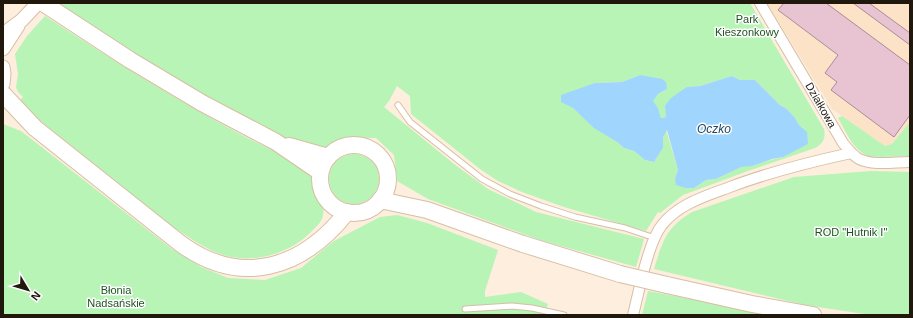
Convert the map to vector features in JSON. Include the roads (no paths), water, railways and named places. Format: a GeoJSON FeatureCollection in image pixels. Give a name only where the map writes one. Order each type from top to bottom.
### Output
{"type":"FeatureCollection","features":[{"type":"Feature","properties":{"kind":"main road"},"geometry":{"type":"LineString","coordinates":[[43,3],[101,42],[153,74],[208,106],[276,142],[320,172]]}},
{"type":"Feature","properties":{"kind":"main road"},"geometry":{"type":"LineString","coordinates":[[3,94],[35,128]]}},
{"type":"Feature","properties":{"kind":"main road"},"geometry":{"type":"LineString","coordinates":[[3,109],[35,128],[181,244],[203,258],[228,266],[253,268],[278,264],[292,258],[327,235],[347,212]]}},
{"type":"Feature","properties":{"kind":"main road"},"geometry":{"type":"LineString","coordinates":[[276,142],[313,154],[328,157]]}},
{"type":"Feature","properties":{"kind":"main road"},"geometry":{"type":"LineString","coordinates":[[346,145],[360,145],[368,148],[379,156],[384,163],[388,176],[385,193],[380,200],[374,206],[363,211],[347,212],[331,205],[324,196],[320,180],[320,172],[328,157],[334,151],[346,145]]}},
{"type":"Feature","properties":{"kind":"main road"},"geometry":{"type":"LineString","coordinates":[[387,184],[427,210]]}},
{"type":"Feature","properties":{"kind":"main road"},"geometry":{"type":"LineString","coordinates":[[380,200],[427,210],[522,244],[620,274],[667,286],[813,315]]}},
{"type":"Feature","properties":{"kind":"main road"},"geometry":{"type":"LineString","coordinates":[[305,250],[326,222],[331,205]]}},
{"type":"Feature","properties":{"kind":"street"},"geometry":{"type":"LineString","coordinates":[[3,49],[22,20],[38,3]]}},
{"type":"Feature","properties":{"kind":"street","name":"Działkowa"},"geometry":{"type":"LineString","coordinates":[[760,3],[843,143],[851,153],[858,158],[871,162],[910,162]]}},
{"type":"Feature","properties":{"kind":"street"},"geometry":{"type":"LineString","coordinates":[[3,34],[22,20]]}},
{"type":"Feature","properties":{"kind":"street"},"geometry":{"type":"LineString","coordinates":[[3,67],[3,84]]}},
{"type":"Feature","properties":{"kind":"street"},"geometry":{"type":"LineString","coordinates":[[633,315],[655,238],[661,226],[670,216],[682,207],[750,179],[809,162],[851,153]]}},
{"type":"Feature","properties":{"kind":"lane"},"geometry":{"type":"LineString","coordinates":[[398,105],[410,122],[482,179],[510,194],[540,206],[575,217],[625,228],[655,238]]}},
{"type":"Feature","properties":{"kind":"lane"},"geometry":{"type":"LineString","coordinates":[[465,309],[512,306],[532,308],[564,315]]}},
{"type":"Feature","properties":{"kind":"water","name":"Oczko"},"geometry":{"type":"Polygon","coordinates":[[[640,75],[662,79],[666,82],[667,89],[658,94],[653,101],[658,108],[661,118],[666,117],[665,106],[670,99],[687,87],[700,86],[732,76],[740,80],[755,80],[780,105],[787,109],[799,125],[807,132],[808,144],[783,157],[752,166],[741,167],[716,179],[706,180],[694,188],[686,188],[676,185],[675,178],[678,170],[667,130],[663,137],[663,148],[654,162],[645,160],[634,151],[624,148],[594,128],[573,108],[561,102],[561,95],[595,83],[622,82],[640,75]]]}},
{"type":"Feature","properties":{"kind":"park label","name":"Park Kieszonkowy"},"geometry":{"type":"Point","coordinates":[747,25]}},
{"type":"Feature","properties":{"kind":"park label","name":"ROD \"Hutnik I\""},"geometry":{"type":"Point","coordinates":[851,232]}},
{"type":"Feature","properties":{"kind":"park label","name":"Błonia Nadsańskie"},"geometry":{"type":"Point","coordinates":[116,296]}}]}
